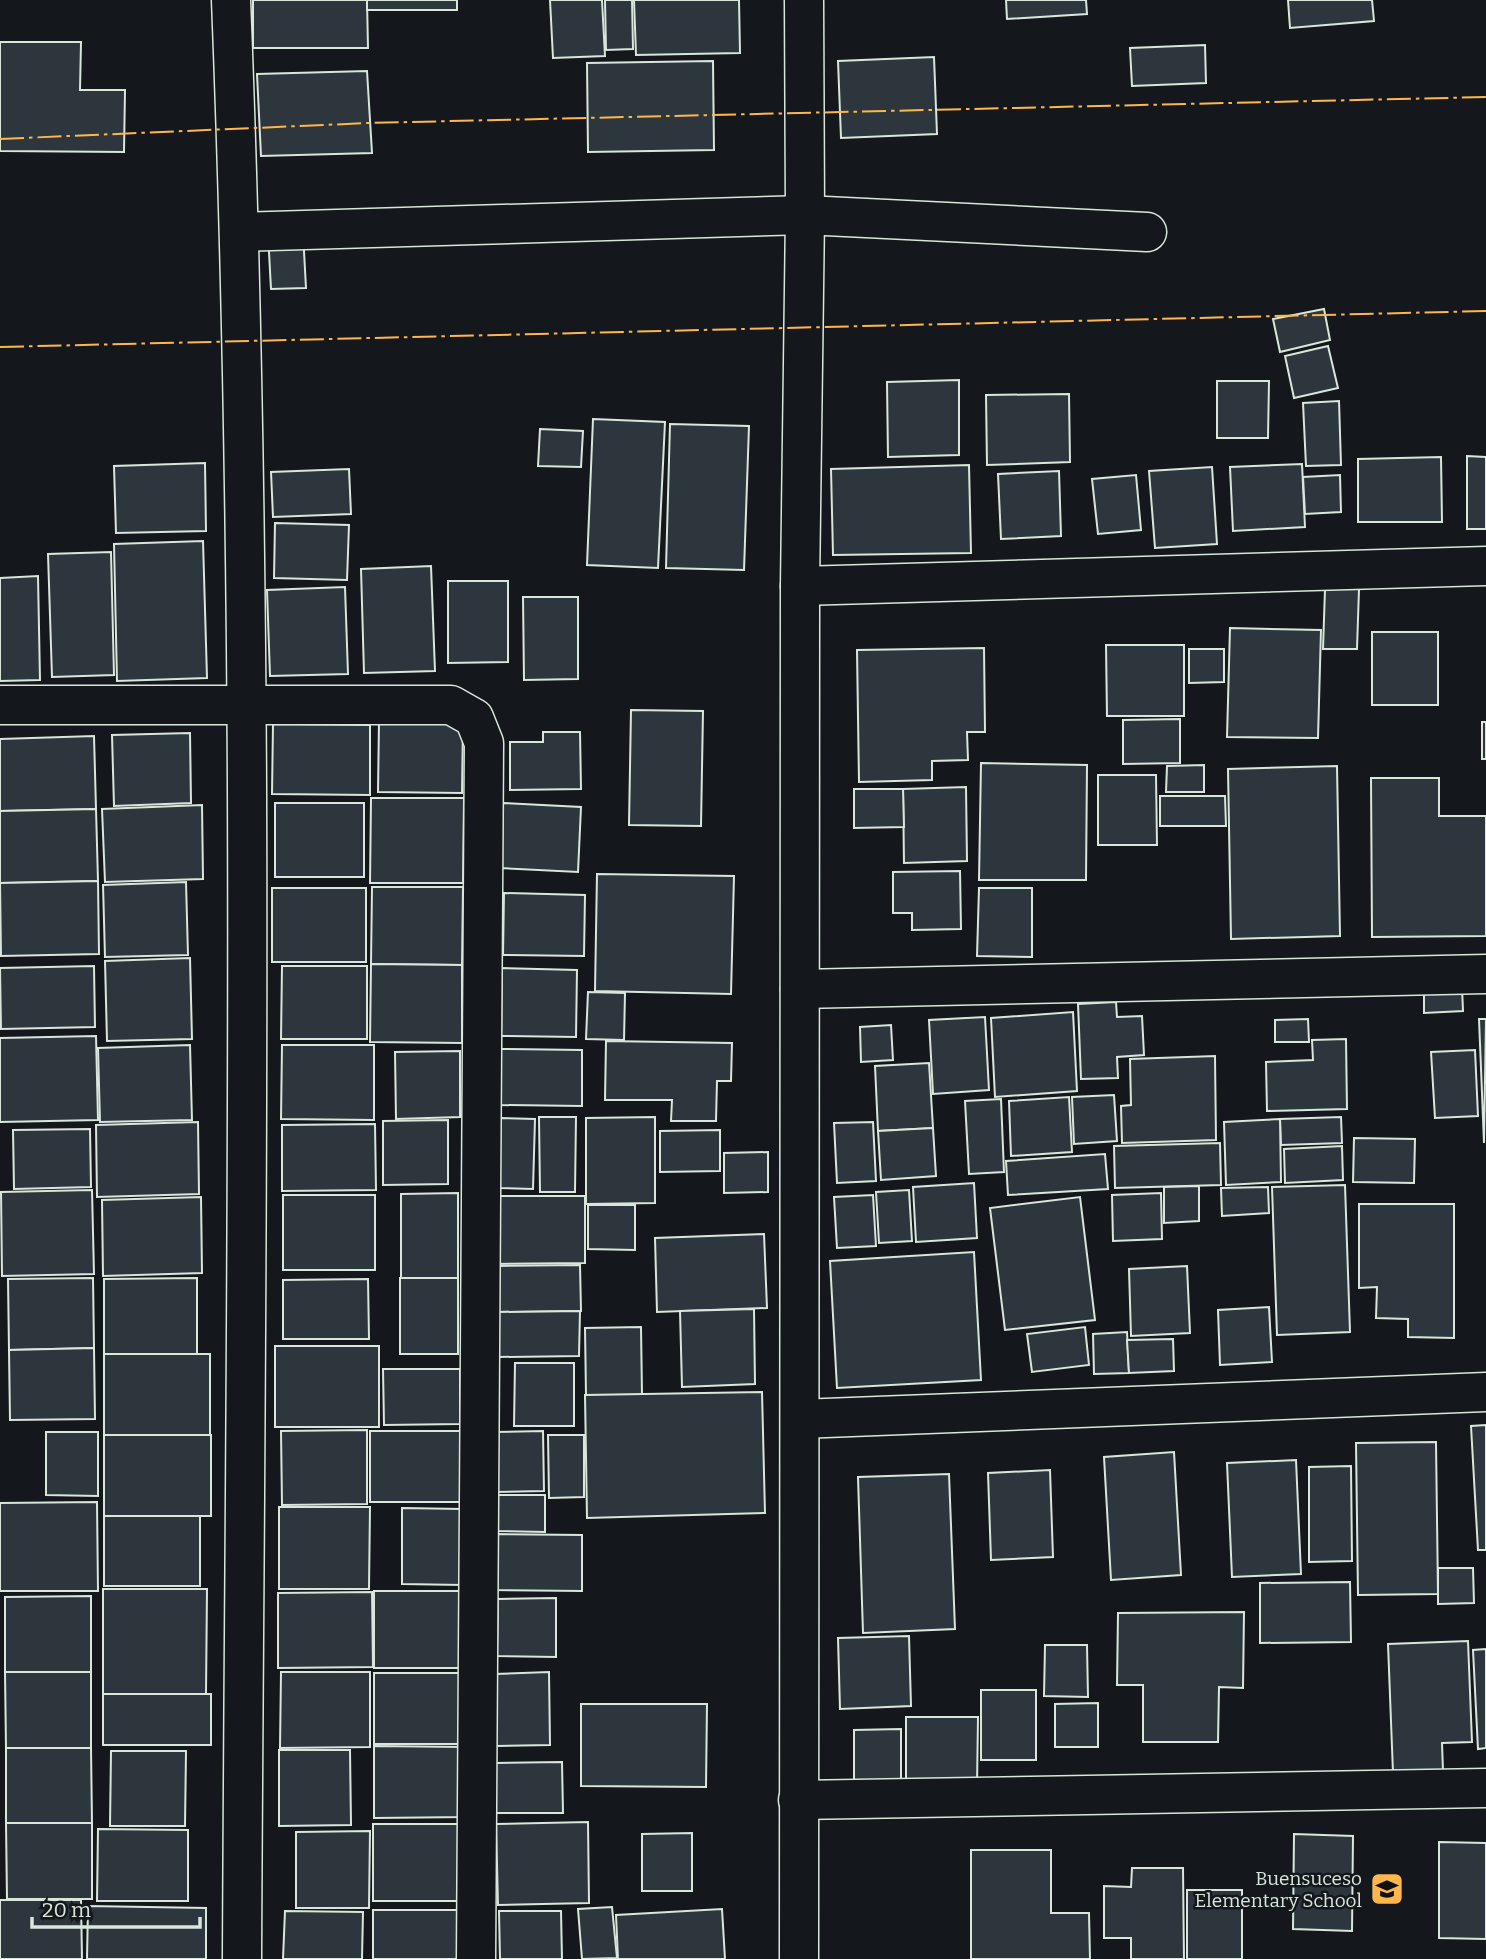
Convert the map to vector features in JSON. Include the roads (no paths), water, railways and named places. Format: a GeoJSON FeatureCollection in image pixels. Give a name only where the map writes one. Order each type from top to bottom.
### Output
{"type":"FeatureCollection","features":[{"type":"Feature","properties":{"kind":"street"},"geometry":{"type":"LineString","coordinates":[[231,0],[240,232],[247,704],[242,1959]]}},
{"type":"Feature","properties":{"kind":"street"},"geometry":{"type":"LineString","coordinates":[[799,1959],[800,586],[806,215],[804,0]]}},
{"type":"Feature","properties":{"kind":"street"},"geometry":{"type":"LineString","coordinates":[[240,232],[806,215],[1147,232]]}},
{"type":"Feature","properties":{"kind":"street"},"geometry":{"type":"LineString","coordinates":[[800,586],[1486,566]]}},
{"type":"Feature","properties":{"kind":"street"},"geometry":{"type":"LineString","coordinates":[[0,705],[451,705],[474,718],[484,743],[475,1959]]}},
{"type":"Feature","properties":{"kind":"street"},"geometry":{"type":"LineString","coordinates":[[800,989],[1486,974]]}},
{"type":"Feature","properties":{"kind":"street"},"geometry":{"type":"LineString","coordinates":[[800,1419],[1486,1392]]}},
{"type":"Feature","properties":{"kind":"street"},"geometry":{"type":"LineString","coordinates":[[798,1800],[1486,1788]]}},
{"type":"Feature","properties":{"kind":"place","name":"Buensuceso Elementary School"},"geometry":{"type":"Point","coordinates":[1387,1889]}}]}
